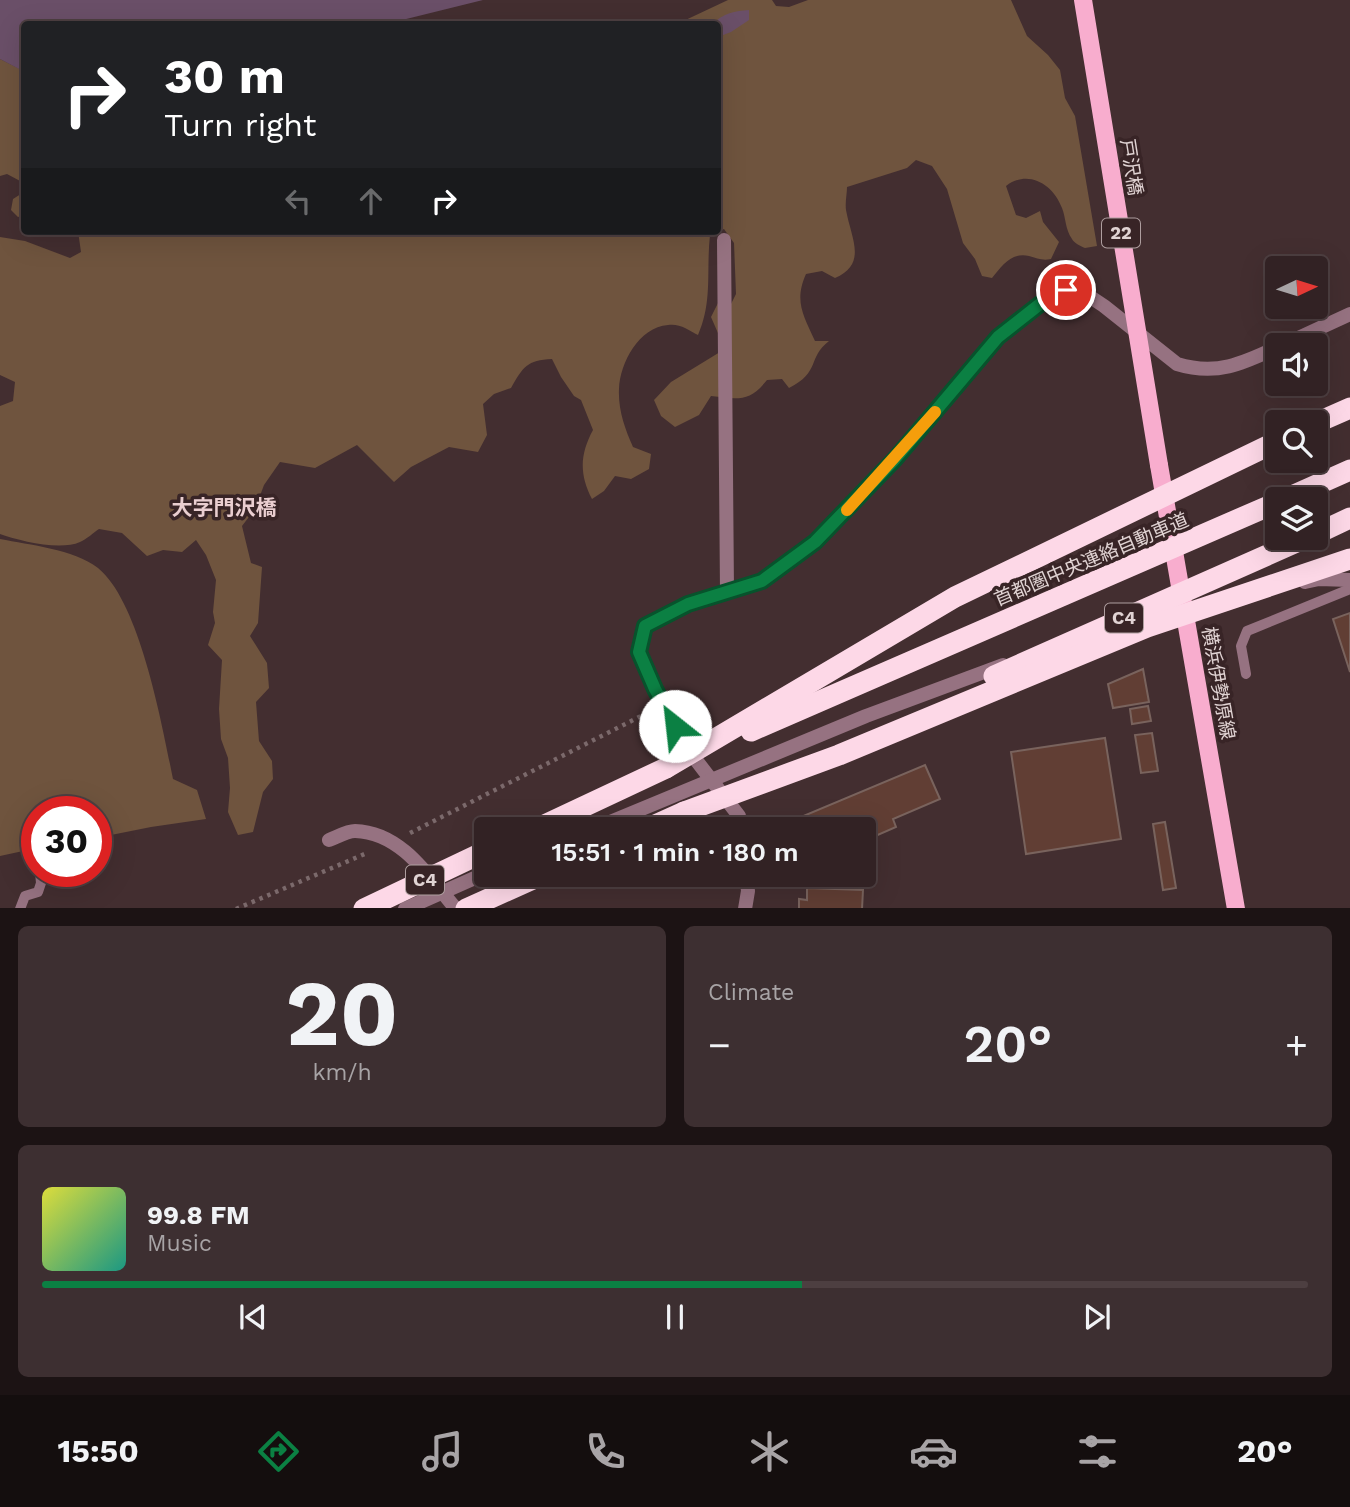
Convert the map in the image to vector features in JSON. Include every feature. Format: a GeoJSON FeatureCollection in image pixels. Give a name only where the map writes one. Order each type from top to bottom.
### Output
{"type":"FeatureCollection","features":[{"type":"Feature","properties":{"kind":"highway"},"geometry":{"type":"LineString","coordinates":[[1328,418],[1350,408]]}},
{"type":"Feature","properties":{"kind":"highway"},"geometry":{"type":"LineString","coordinates":[[666,768],[955,597],[1265,447]]}},
{"type":"Feature","properties":{"kind":"highway"},"geometry":{"type":"LineString","coordinates":[[1312,487],[1350,470]]}},
{"type":"Feature","properties":{"kind":"highway","name":"首都圏中央連絡自動車道"},"geometry":{"type":"LineString","coordinates":[[666,768],[1265,508]]}},
{"type":"Feature","properties":{"kind":"highway"},"geometry":{"type":"LineString","coordinates":[[1328,528],[1350,518]]}},
{"type":"Feature","properties":{"kind":"highway","name":"C4"},"geometry":{"type":"LineString","coordinates":[[673,817],[1278,550]]}},
{"type":"Feature","properties":{"kind":"highway"},"geometry":{"type":"LineString","coordinates":[[684,812],[839,755],[1147,627],[1350,559]]}},
{"type":"Feature","properties":{"kind":"highway","name":"C4"},"geometry":{"type":"LineString","coordinates":[[562,817],[666,768]]}},
{"type":"Feature","properties":{"kind":"highway","name":"C4"},"geometry":{"type":"LineString","coordinates":[[364,908],[474,857]]}},
{"type":"Feature","properties":{"kind":"highway","name":"C4"},"geometry":{"type":"LineString","coordinates":[[466,908],[514,887]]}},
{"type":"Feature","properties":{"kind":"main road","name":"戸沢橋"},"geometry":{"type":"LineString","coordinates":[[1083,0],[1159,465]]}},
{"type":"Feature","properties":{"kind":"main road","name":"横浜伊勢原線"},"geometry":{"type":"LineString","coordinates":[[1159,465],[1236,908]]}},
{"type":"Feature","properties":{"kind":"street"},"geometry":{"type":"LineString","coordinates":[[724,240],[727,591]]}},
{"type":"Feature","properties":{"kind":"street"},"geometry":{"type":"LineString","coordinates":[[739,817],[686,747],[663,705],[639,652],[645,626],[688,604],[762,581],[815,542],[895,459],[998,337],[1040,304],[1066,290],[1083,292],[1104,306],[1177,365],[1203,370],[1230,367],[1265,352]]}},
{"type":"Feature","properties":{"kind":"street"},"geometry":{"type":"LineString","coordinates":[[1309,333],[1350,314]]}},
{"type":"Feature","properties":{"kind":"street"},"geometry":{"type":"LineString","coordinates":[[622,817],[866,716],[1033,654],[1216,599],[1319,579],[1350,580]]}},
{"type":"Feature","properties":{"kind":"street"},"geometry":{"type":"LineString","coordinates":[[329,840],[352,831],[373,834],[407,851],[456,908]]}},
{"type":"Feature","properties":{"kind":"street"},"geometry":{"type":"LineString","coordinates":[[405,908],[474,878]]}},
{"type":"Feature","properties":{"kind":"street"},"geometry":{"type":"LineString","coordinates":[[745,908],[748,887]]}},
{"type":"Feature","properties":{"kind":"lane"},"geometry":{"type":"LineString","coordinates":[[1246,674],[1241,646],[1247,631],[1350,589]]}},
{"type":"Feature","properties":{"kind":"lane"},"geometry":{"type":"LineString","coordinates":[[20,908],[25,897],[38,892],[40,887]]}},
{"type":"Feature","properties":{"kind":"path"},"geometry":{"type":"LineString","coordinates":[[236,908],[390,842],[663,705]]}},
{"type":"Feature","properties":{"kind":"shaded area"},"geometry":{"type":"Polygon","coordinates":[[[0,0],[483,0],[398,21],[21,21],[21,70],[0,59],[0,0]]]}},
{"type":"Feature","properties":{"kind":"shaded area"},"geometry":{"type":"Polygon","coordinates":[[[728,0],[772,0],[776,6],[789,7],[808,0],[1011,0],[1027,36],[1060,70],[1065,98],[1075,116],[1097,246],[1085,248],[1073,240],[1058,199],[1046,186],[1031,179],[1014,181],[1006,186],[1016,215],[1026,218],[1040,211],[1043,222],[1059,242],[1051,259],[1017,256],[1007,261],[992,278],[982,276],[975,259],[963,243],[947,189],[932,166],[916,160],[907,168],[847,187],[846,210],[855,249],[851,265],[835,278],[822,271],[806,274],[802,284],[800,300],[815,341],[829,341],[818,353],[810,371],[789,388],[782,379],[767,380],[754,393],[742,398],[711,396],[699,415],[675,427],[661,416],[654,400],[671,382],[720,352],[721,340],[711,317],[718,303],[731,304],[736,294],[734,243],[724,229],[721,230],[721,21],[683,21],[728,0]]]}},
{"type":"Feature","properties":{"kind":"shaded area"},"geometry":{"type":"Polygon","coordinates":[[[749,10],[749,20],[721,36],[721,21],[716,21],[739,11],[749,10]]]}},
{"type":"Feature","properties":{"kind":"shaded area"},"geometry":{"type":"Polygon","coordinates":[[[0,59],[21,70],[21,181],[7,174],[0,176],[0,59]]]}},
{"type":"Feature","properties":{"kind":"shaded area"},"geometry":{"type":"Polygon","coordinates":[[[21,194],[21,216],[18,217],[11,210],[13,199],[21,194]]]}},
{"type":"Feature","properties":{"kind":"shaded area"},"geometry":{"type":"Polygon","coordinates":[[[79,235],[710,235],[706,310],[698,335],[676,325],[658,327],[640,339],[623,368],[619,389],[625,426],[633,447],[651,454],[649,469],[631,479],[615,476],[604,491],[592,499],[585,481],[583,464],[593,430],[581,400],[574,396],[552,359],[531,363],[511,388],[494,394],[483,404],[487,435],[478,452],[449,447],[411,467],[394,482],[357,445],[315,468],[280,462],[264,485],[255,509],[242,526],[251,563],[262,567],[258,623],[250,636],[267,663],[269,688],[256,702],[259,741],[272,761],[273,779],[263,792],[253,832],[238,835],[228,812],[228,758],[221,739],[219,709],[222,660],[208,645],[215,623],[213,612],[216,580],[206,555],[196,540],[182,552],[163,550],[147,556],[122,533],[99,529],[80,542],[62,546],[29,542],[0,534],[0,406],[13,401],[15,382],[0,375],[0,237],[25,241],[70,258],[81,252],[79,235]]]}},
{"type":"Feature","properties":{"kind":"shaded area"},"geometry":{"type":"Polygon","coordinates":[[[0,539],[76,556],[98,568],[113,585],[126,608],[147,666],[173,779],[197,790],[206,819],[112,835],[112,796],[21,796],[21,851],[0,856],[0,539]]]}},
{"type":"Feature","properties":{"kind":"building"},"geometry":{"type":"Polygon","coordinates":[[[1350,613],[1350,672],[1333,619],[1350,613]]]}},
{"type":"Feature","properties":{"kind":"building"},"geometry":{"type":"Polygon","coordinates":[[[1143,669],[1149,702],[1113,708],[1108,684],[1143,669]]]}},
{"type":"Feature","properties":{"kind":"building"},"geometry":{"type":"Polygon","coordinates":[[[1148,706],[1151,721],[1132,724],[1130,709],[1148,706]]]}},
{"type":"Feature","properties":{"kind":"building"},"geometry":{"type":"Polygon","coordinates":[[[1152,733],[1158,771],[1141,773],[1135,735],[1152,733]]]}},
{"type":"Feature","properties":{"kind":"building"},"geometry":{"type":"Polygon","coordinates":[[[1105,738],[1121,839],[1026,854],[1011,752],[1105,738]]]}},
{"type":"Feature","properties":{"kind":"building"},"geometry":{"type":"Polygon","coordinates":[[[925,765],[940,799],[893,819],[896,827],[876,836],[876,817],[801,817],[925,765]]]}},
{"type":"Feature","properties":{"kind":"building"},"geometry":{"type":"Polygon","coordinates":[[[1165,822],[1176,888],[1163,890],[1153,824],[1165,822]]]}},
{"type":"Feature","properties":{"kind":"building"},"geometry":{"type":"Polygon","coordinates":[[[807,888],[863,890],[862,908],[799,908],[799,899],[807,900],[807,888]]]}},
{"type":"Feature","properties":{"kind":"slow traffic"},"geometry":{"type":"LineString","coordinates":[[847,510],[935,412]]}},
{"type":"Feature","properties":{"kind":"district","name":"大字門沢橋"},"geometry":{"type":"Point","coordinates":[224,508]}},
{"type":"Feature","properties":{"kind":"route"},"geometry":{"type":"LineString","coordinates":[[675,726],[639,652],[645,626],[688,604],[762,581],[815,542],[895,459],[998,337],[1040,304],[1066,290]]}}]}
